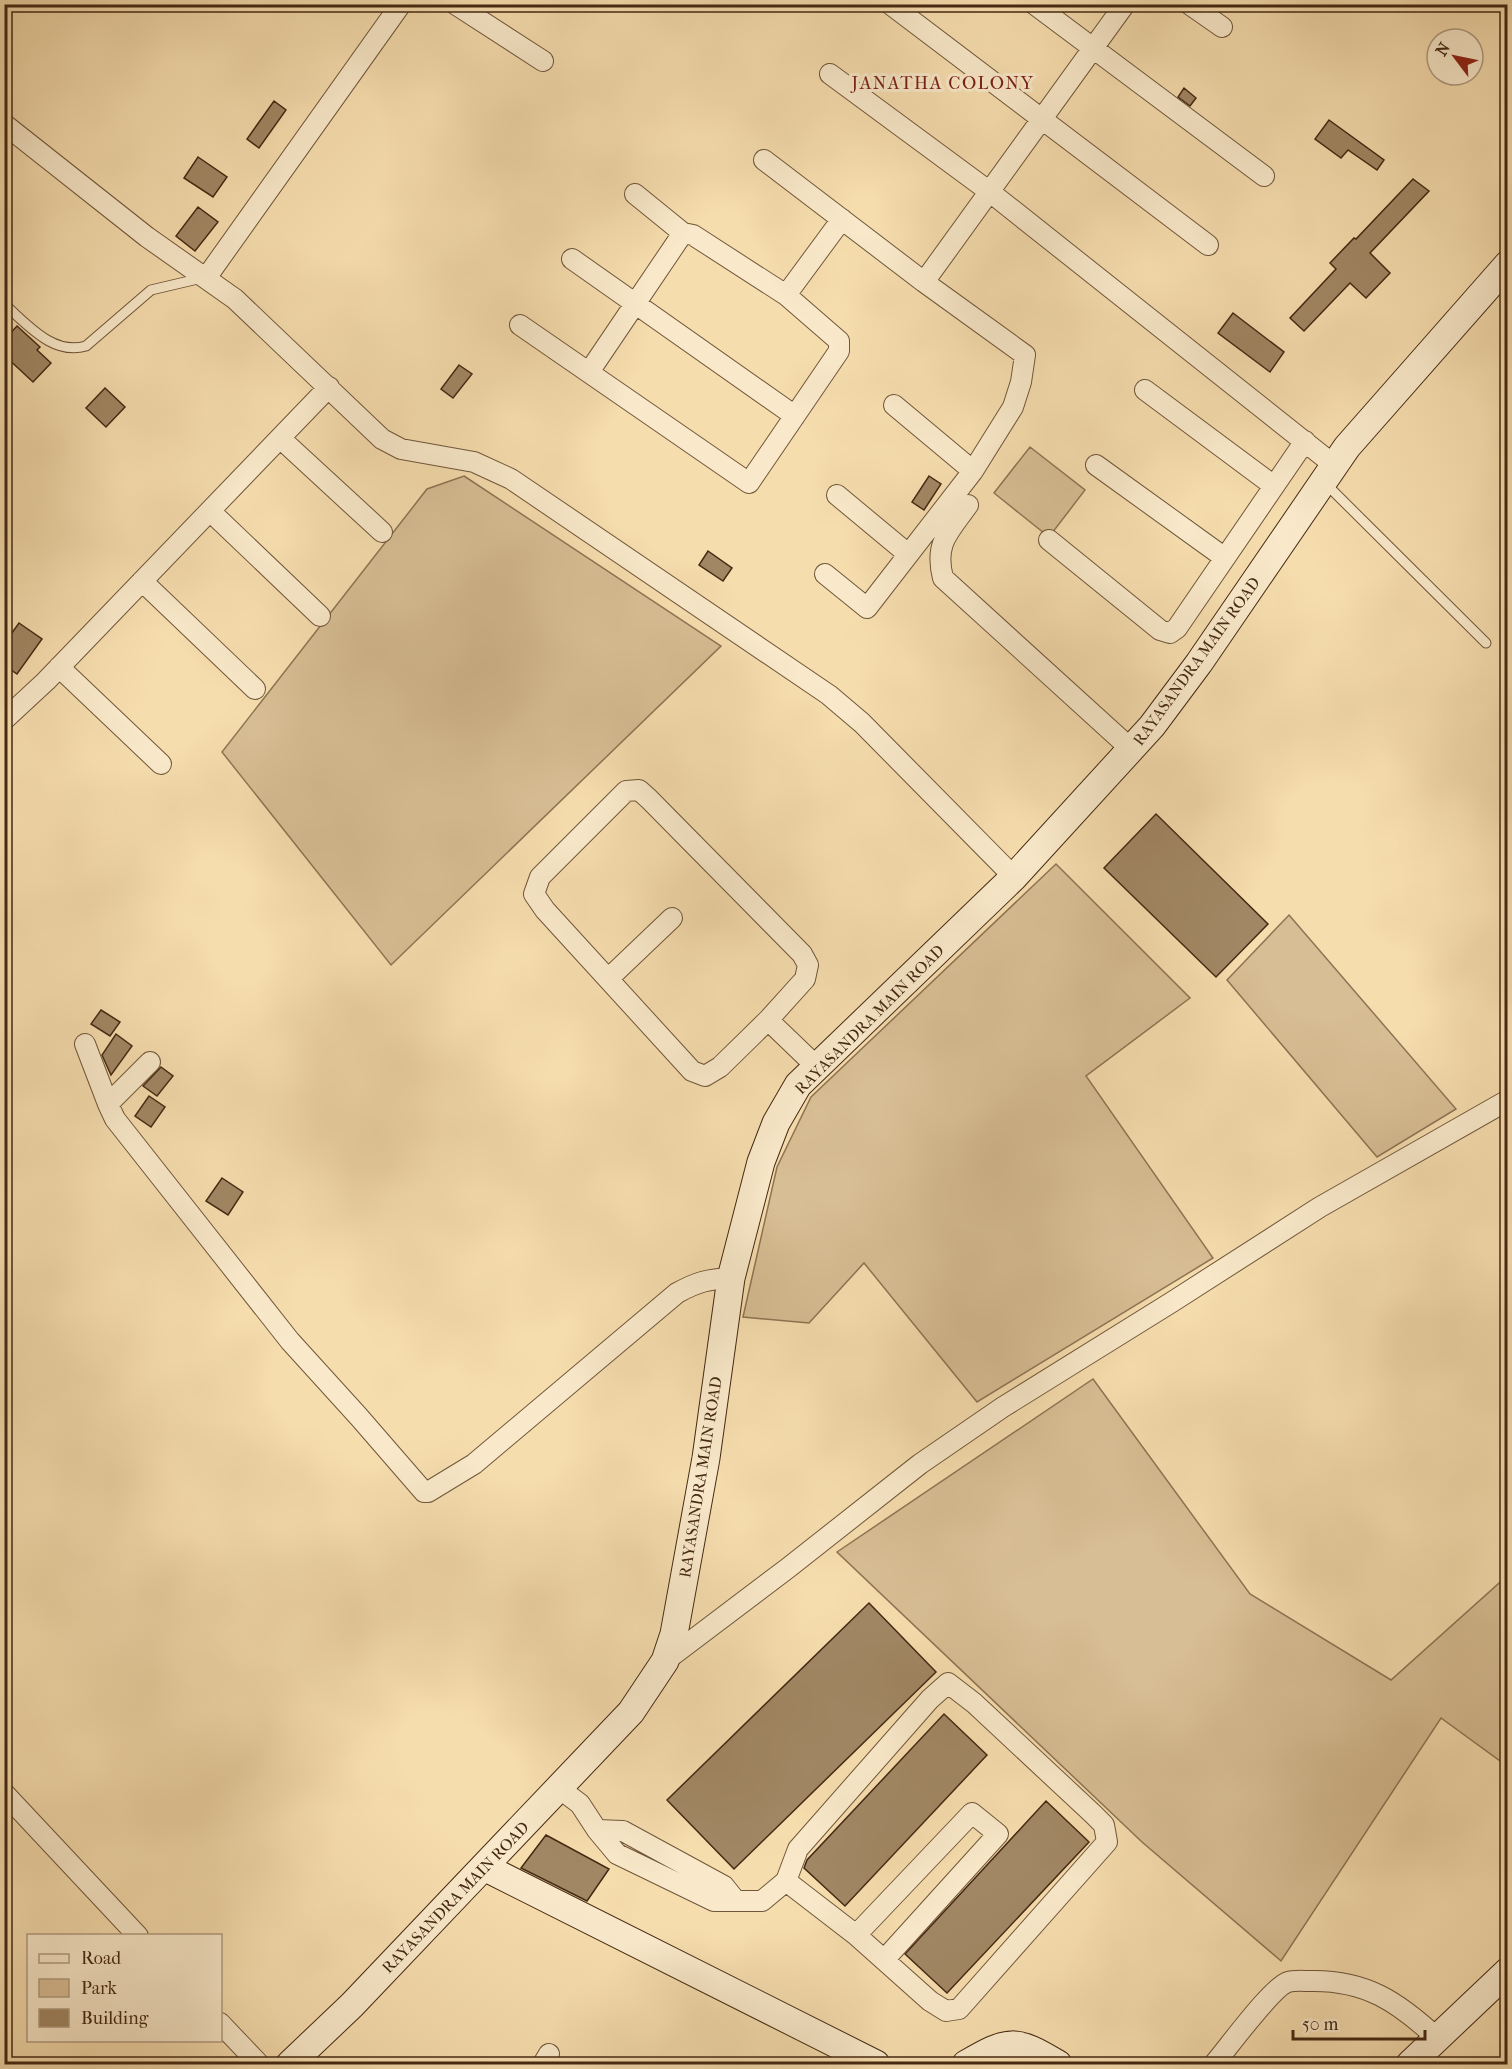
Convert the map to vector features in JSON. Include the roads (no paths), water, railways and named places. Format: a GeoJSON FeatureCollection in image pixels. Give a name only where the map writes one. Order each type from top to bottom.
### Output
{"type":"FeatureCollection","features":[{"type":"Feature","properties":{"kind":"street"},"geometry":{"type":"LineString","coordinates":[[206,278],[400,4]]}},
{"type":"Feature","properties":{"kind":"street"},"geometry":{"type":"LineString","coordinates":[[455,4],[543,61]]}},
{"type":"Feature","properties":{"kind":"street"},"geometry":{"type":"LineString","coordinates":[[890,4],[1208,245]]}},
{"type":"Feature","properties":{"kind":"street"},"geometry":{"type":"LineString","coordinates":[[1034,4],[1264,176]]}},
{"type":"Feature","properties":{"kind":"street"},"geometry":{"type":"LineString","coordinates":[[924,282],[1095,49],[1125,4]]}},
{"type":"Feature","properties":{"kind":"street"},"geometry":{"type":"LineString","coordinates":[[1189,4],[1222,27]]}},
{"type":"Feature","properties":{"kind":"street"},"geometry":{"type":"LineString","coordinates":[[830,74],[990,192],[1305,441],[1329,473]]}},
{"type":"Feature","properties":{"kind":"street"},"geometry":{"type":"LineString","coordinates":[[4,124],[147,237],[235,299],[382,439],[401,449],[474,462],[511,479],[829,695],[862,723],[1014,878]]}},
{"type":"Feature","properties":{"kind":"street"},"geometry":{"type":"LineString","coordinates":[[764,160],[924,282],[1025,355],[1021,382],[1013,407],[973,471],[867,608],[825,574]]}},
{"type":"Feature","properties":{"kind":"street"},"geometry":{"type":"LineString","coordinates":[[520,325],[749,483],[839,351],[840,341],[786,295],[693,235],[683,233],[635,194]]}},
{"type":"Feature","properties":{"kind":"street"},"geometry":{"type":"LineString","coordinates":[[786,295],[842,219]]}},
{"type":"Feature","properties":{"kind":"street"},"geometry":{"type":"LineString","coordinates":[[589,372],[683,233]]}},
{"type":"Feature","properties":{"kind":"street"},"geometry":{"type":"LineString","coordinates":[[572,259],[795,416]]}},
{"type":"Feature","properties":{"kind":"street","name":"RAYASANDRA MAIN ROAD"},"geometry":{"type":"LineString","coordinates":[[290,2064],[352,2005],[631,1712],[665,1661],[674,1634],[706,1458],[731,1278],[761,1162],[776,1123],[798,1084],[1014,878],[1152,726],[1199,663],[1347,447],[1508,264]]}},
{"type":"Feature","properties":{"kind":"street"},"geometry":{"type":"LineString","coordinates":[[4,720],[59,667],[329,387]]}},
{"type":"Feature","properties":{"kind":"street"},"geometry":{"type":"LineString","coordinates":[[1145,390],[1274,486]]}},
{"type":"Feature","properties":{"kind":"street"},"geometry":{"type":"LineString","coordinates":[[894,405],[973,471]]}},
{"type":"Feature","properties":{"kind":"street"},"geometry":{"type":"LineString","coordinates":[[280,438],[382,532]]}},
{"type":"Feature","properties":{"kind":"street"},"geometry":{"type":"LineString","coordinates":[[1049,540],[1160,630],[1170,633],[1178,628],[1305,441]]}},
{"type":"Feature","properties":{"kind":"street"},"geometry":{"type":"LineString","coordinates":[[1096,465],[1225,558]]}},
{"type":"Feature","properties":{"kind":"street"},"geometry":{"type":"LineString","coordinates":[[837,495],[908,554]]}},
{"type":"Feature","properties":{"kind":"street"},"geometry":{"type":"LineString","coordinates":[[968,505],[943,540],[939,554],[943,578],[1131,749]]}},
{"type":"Feature","properties":{"kind":"street"},"geometry":{"type":"LineString","coordinates":[[210,511],[320,616]]}},
{"type":"Feature","properties":{"kind":"street"},"geometry":{"type":"LineString","coordinates":[[142,581],[255,689]]}},
{"type":"Feature","properties":{"kind":"street"},"geometry":{"type":"LineString","coordinates":[[59,667],[161,764]]}},
{"type":"Feature","properties":{"kind":"street"},"geometry":{"type":"LineString","coordinates":[[639,790],[802,954],[808,965],[805,979],[768,1020],[720,1067],[705,1076],[692,1071],[545,910],[534,894],[540,877],[626,791],[639,790]]}},
{"type":"Feature","properties":{"kind":"street"},"geometry":{"type":"LineString","coordinates":[[608,979],[672,918]]}},
{"type":"Feature","properties":{"kind":"street"},"geometry":{"type":"LineString","coordinates":[[768,1020],[817,1067]]}},
{"type":"Feature","properties":{"kind":"street"},"geometry":{"type":"LineString","coordinates":[[86,1044],[108,1104],[127,1137],[282,1332],[359,1416],[424,1492],[428,1492],[474,1464],[676,1293],[697,1282],[731,1278]]}},
{"type":"Feature","properties":{"kind":"street"},"geometry":{"type":"LineString","coordinates":[[108,1104],[150,1062]]}},
{"type":"Feature","properties":{"kind":"street"},"geometry":{"type":"LineString","coordinates":[[665,1661],[920,1464],[1003,1407],[1320,1208],[1508,1100]]}},
{"type":"Feature","properties":{"kind":"street"},"geometry":{"type":"LineString","coordinates":[[559,1788],[580,1804],[597,1830],[617,1854],[714,1901],[762,1901],[786,1881],[798,1849],[930,1699],[948,1683],[974,1703],[1104,1825],[1107,1842],[959,2009],[946,2011],[930,2001],[856,1935],[786,1881]]}},
{"type":"Feature","properties":{"kind":"street"},"geometry":{"type":"LineString","coordinates":[[4,1793],[137,1934]]}},
{"type":"Feature","properties":{"kind":"street"},"geometry":{"type":"LineString","coordinates":[[856,1935],[972,1813],[998,1834],[884,1960]]}},
{"type":"Feature","properties":{"kind":"street"},"geometry":{"type":"LineString","coordinates":[[484,1867],[876,2064]]}},
{"type":"Feature","properties":{"kind":"street"},"geometry":{"type":"LineString","coordinates":[[1410,2064],[1508,1971]]}},
{"type":"Feature","properties":{"kind":"street"},"geometry":{"type":"LineString","coordinates":[[1214,2064],[1266,2001],[1287,1982],[1327,1981],[1368,1989],[1408,2011],[1437,2038]]}},
{"type":"Feature","properties":{"kind":"street"},"geometry":{"type":"LineString","coordinates":[[222,2026],[259,2064]]}},
{"type":"Feature","properties":{"kind":"street"},"geometry":{"type":"LineString","coordinates":[[983,2061],[1000,2046],[1018,2045],[1033,2049],[1058,2064]]}},
{"type":"Feature","properties":{"kind":"lane"},"geometry":{"type":"LineString","coordinates":[[4,304],[45,340],[76,349],[86,346],[151,290],[206,278]]}},
{"type":"Feature","properties":{"kind":"lane"},"geometry":{"type":"LineString","coordinates":[[1329,473],[1486,643]]}},
{"type":"Feature","properties":{"kind":"district","name":"JANATHA COLONY"},"geometry":{"type":"Point","coordinates":[943,83]}}]}
